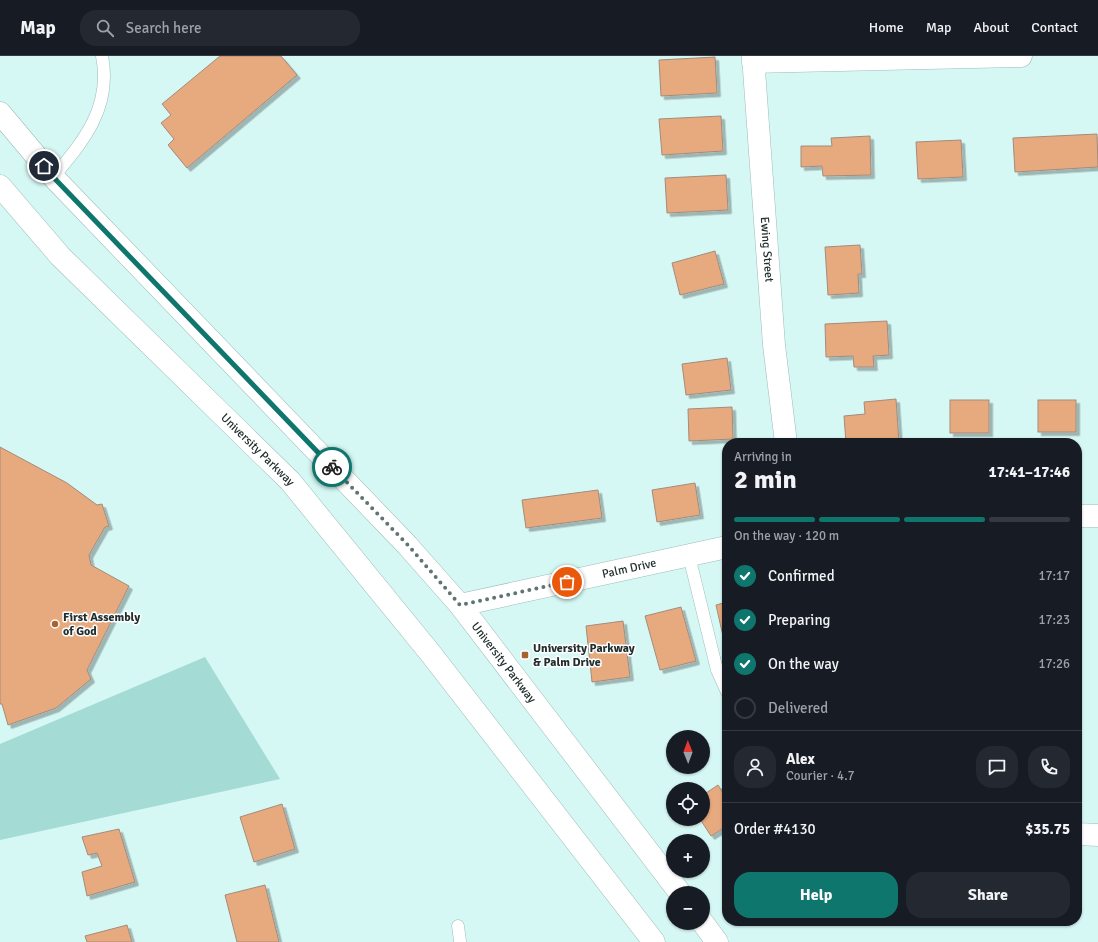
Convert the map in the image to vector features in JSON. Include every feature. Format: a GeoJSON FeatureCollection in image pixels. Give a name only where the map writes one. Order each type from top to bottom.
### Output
{"type":"FeatureCollection","features":[{"type":"Feature","properties":{"kind":"main road"},"geometry":{"type":"LineString","coordinates":[[753,59],[1021,56]]}},
{"type":"Feature","properties":{"kind":"main road","name":"Ewing Street"},"geometry":{"type":"LineString","coordinates":[[753,59],[774,345],[785,438]]}},
{"type":"Feature","properties":{"kind":"main road","name":"University Parkway"},"geometry":{"type":"LineString","coordinates":[[0,113],[53,177],[407,544],[460,605],[675,886]]}},
{"type":"Feature","properties":{"kind":"main road","name":"University Parkway"},"geometry":{"type":"LineString","coordinates":[[0,186],[60,256],[290,481],[431,654],[654,942]]}},
{"type":"Feature","properties":{"kind":"main road"},"geometry":{"type":"LineString","coordinates":[[1082,516],[1098,516]]}},
{"type":"Feature","properties":{"kind":"main road","name":"Palm Drive"},"geometry":{"type":"LineString","coordinates":[[460,605],[722,548]]}},
{"type":"Feature","properties":{"kind":"main road"},"geometry":{"type":"LineString","coordinates":[[1082,834],[1098,835]]}},
{"type":"Feature","properties":{"kind":"main road"},"geometry":{"type":"LineString","coordinates":[[708,930],[717,942]]}},
{"type":"Feature","properties":{"kind":"lane"},"geometry":{"type":"LineString","coordinates":[[53,177],[89,132],[99,109],[104,80],[102,56]]}},
{"type":"Feature","properties":{"kind":"lane"},"geometry":{"type":"LineString","coordinates":[[689,556],[717,670],[722,681]]}},
{"type":"Feature","properties":{"kind":"lane"},"geometry":{"type":"LineString","coordinates":[[458,926],[460,941]]}},
{"type":"Feature","properties":{"kind":"shaded area"},"geometry":{"type":"Polygon","coordinates":[[[205,657],[280,779],[0,840],[0,744],[205,657]]]}},
{"type":"Feature","properties":{"kind":"building"},"geometry":{"type":"Polygon","coordinates":[[[220,56],[281,56],[297,75],[187,168],[168,145],[174,139],[161,123],[171,115],[162,104],[220,56]]]}},
{"type":"Feature","properties":{"kind":"building"},"geometry":{"type":"Polygon","coordinates":[[[715,57],[717,93],[661,96],[659,60],[715,57]]]}},
{"type":"Feature","properties":{"kind":"building"},"geometry":{"type":"Polygon","coordinates":[[[721,116],[723,151],[662,155],[659,119],[721,116]]]}},
{"type":"Feature","properties":{"kind":"building"},"geometry":{"type":"Polygon","coordinates":[[[1097,134],[1098,167],[1015,172],[1013,138],[1097,134]]]}},
{"type":"Feature","properties":{"kind":"building"},"geometry":{"type":"Polygon","coordinates":[[[870,136],[871,175],[823,176],[822,166],[801,167],[801,146],[832,146],[831,138],[870,136]]]}},
{"type":"Feature","properties":{"kind":"building"},"geometry":{"type":"Polygon","coordinates":[[[961,140],[963,177],[918,179],[916,142],[961,140]]]}},
{"type":"Feature","properties":{"kind":"building"},"geometry":{"type":"Polygon","coordinates":[[[726,175],[728,210],[667,213],[665,178],[726,175]]]}},
{"type":"Feature","properties":{"kind":"building"},"geometry":{"type":"Polygon","coordinates":[[[860,245],[862,274],[858,274],[859,293],[828,295],[825,247],[860,245]]]}},
{"type":"Feature","properties":{"kind":"building"},"geometry":{"type":"Polygon","coordinates":[[[715,251],[724,284],[680,295],[672,263],[715,251]]]}},
{"type":"Feature","properties":{"kind":"building"},"geometry":{"type":"Polygon","coordinates":[[[887,321],[889,355],[873,356],[874,367],[854,367],[853,356],[826,357],[825,324],[887,321]]]}},
{"type":"Feature","properties":{"kind":"building"},"geometry":{"type":"Polygon","coordinates":[[[727,358],[731,390],[686,395],[682,364],[727,358]]]}},
{"type":"Feature","properties":{"kind":"building"},"geometry":{"type":"Polygon","coordinates":[[[896,399],[899,438],[846,438],[844,416],[865,414],[864,402],[896,399]]]}},
{"type":"Feature","properties":{"kind":"building"},"geometry":{"type":"Polygon","coordinates":[[[950,400],[989,400],[989,433],[950,433],[950,400]]]}},
{"type":"Feature","properties":{"kind":"building"},"geometry":{"type":"Polygon","coordinates":[[[1038,400],[1076,400],[1076,432],[1038,432],[1038,400]]]}},
{"type":"Feature","properties":{"kind":"building"},"geometry":{"type":"Polygon","coordinates":[[[732,407],[733,438],[689,441],[688,409],[732,407]]]}},
{"type":"Feature","properties":{"kind":"building","name":"First Assembly of God"},"geometry":{"type":"Polygon","coordinates":[[[0,447],[67,483],[97,505],[102,504],[109,526],[105,527],[89,555],[91,565],[129,586],[87,670],[91,679],[56,708],[8,725],[2,704],[0,704],[0,447]]]}},
{"type":"Feature","properties":{"kind":"building"},"geometry":{"type":"Polygon","coordinates":[[[695,483],[700,515],[657,522],[652,490],[695,483]]]}},
{"type":"Feature","properties":{"kind":"building"},"geometry":{"type":"Polygon","coordinates":[[[598,490],[602,518],[526,528],[522,500],[598,490]]]}},
{"type":"Feature","properties":{"kind":"building"},"geometry":{"type":"Polygon","coordinates":[[[722,603],[722,632],[716,605],[722,603]]]}},
{"type":"Feature","properties":{"kind":"building"},"geometry":{"type":"Polygon","coordinates":[[[681,607],[696,661],[660,670],[645,616],[681,607]]]}},
{"type":"Feature","properties":{"kind":"building"},"geometry":{"type":"Polygon","coordinates":[[[623,621],[630,677],[592,682],[586,626],[623,621]]]}},
{"type":"Feature","properties":{"kind":"building"},"geometry":{"type":"Polygon","coordinates":[[[718,785],[722,791],[722,829],[711,836],[705,826],[710,826],[710,790],[718,785]]]}},
{"type":"Feature","properties":{"kind":"building"},"geometry":{"type":"Polygon","coordinates":[[[282,804],[295,849],[254,862],[240,817],[282,804]]]}},
{"type":"Feature","properties":{"kind":"building"},"geometry":{"type":"Polygon","coordinates":[[[119,829],[135,882],[87,896],[82,872],[102,866],[97,853],[88,855],[82,837],[119,829]]]}},
{"type":"Feature","properties":{"kind":"building"},"geometry":{"type":"Polygon","coordinates":[[[265,885],[279,942],[237,942],[225,895],[265,885]]]}},
{"type":"Feature","properties":{"kind":"building"},"geometry":{"type":"Polygon","coordinates":[[[127,925],[132,942],[87,942],[85,936],[127,925]]]}},
{"type":"Feature","properties":{"kind":"way so far"},"geometry":{"type":"LineString","coordinates":[[332,467],[407,544],[460,605],[567,582]]}},
{"type":"Feature","properties":{"kind":"place","name":"First Assembly of God"},"geometry":{"type":"Point","coordinates":[55,624]}},
{"type":"Feature","properties":{"kind":"place","name":"University Parkway & Palm Drive"},"geometry":{"type":"Point","coordinates":[525,655]}},
{"type":"Feature","properties":{"kind":"route"},"geometry":{"type":"LineString","coordinates":[[44,166],[332,467]]}}]}
